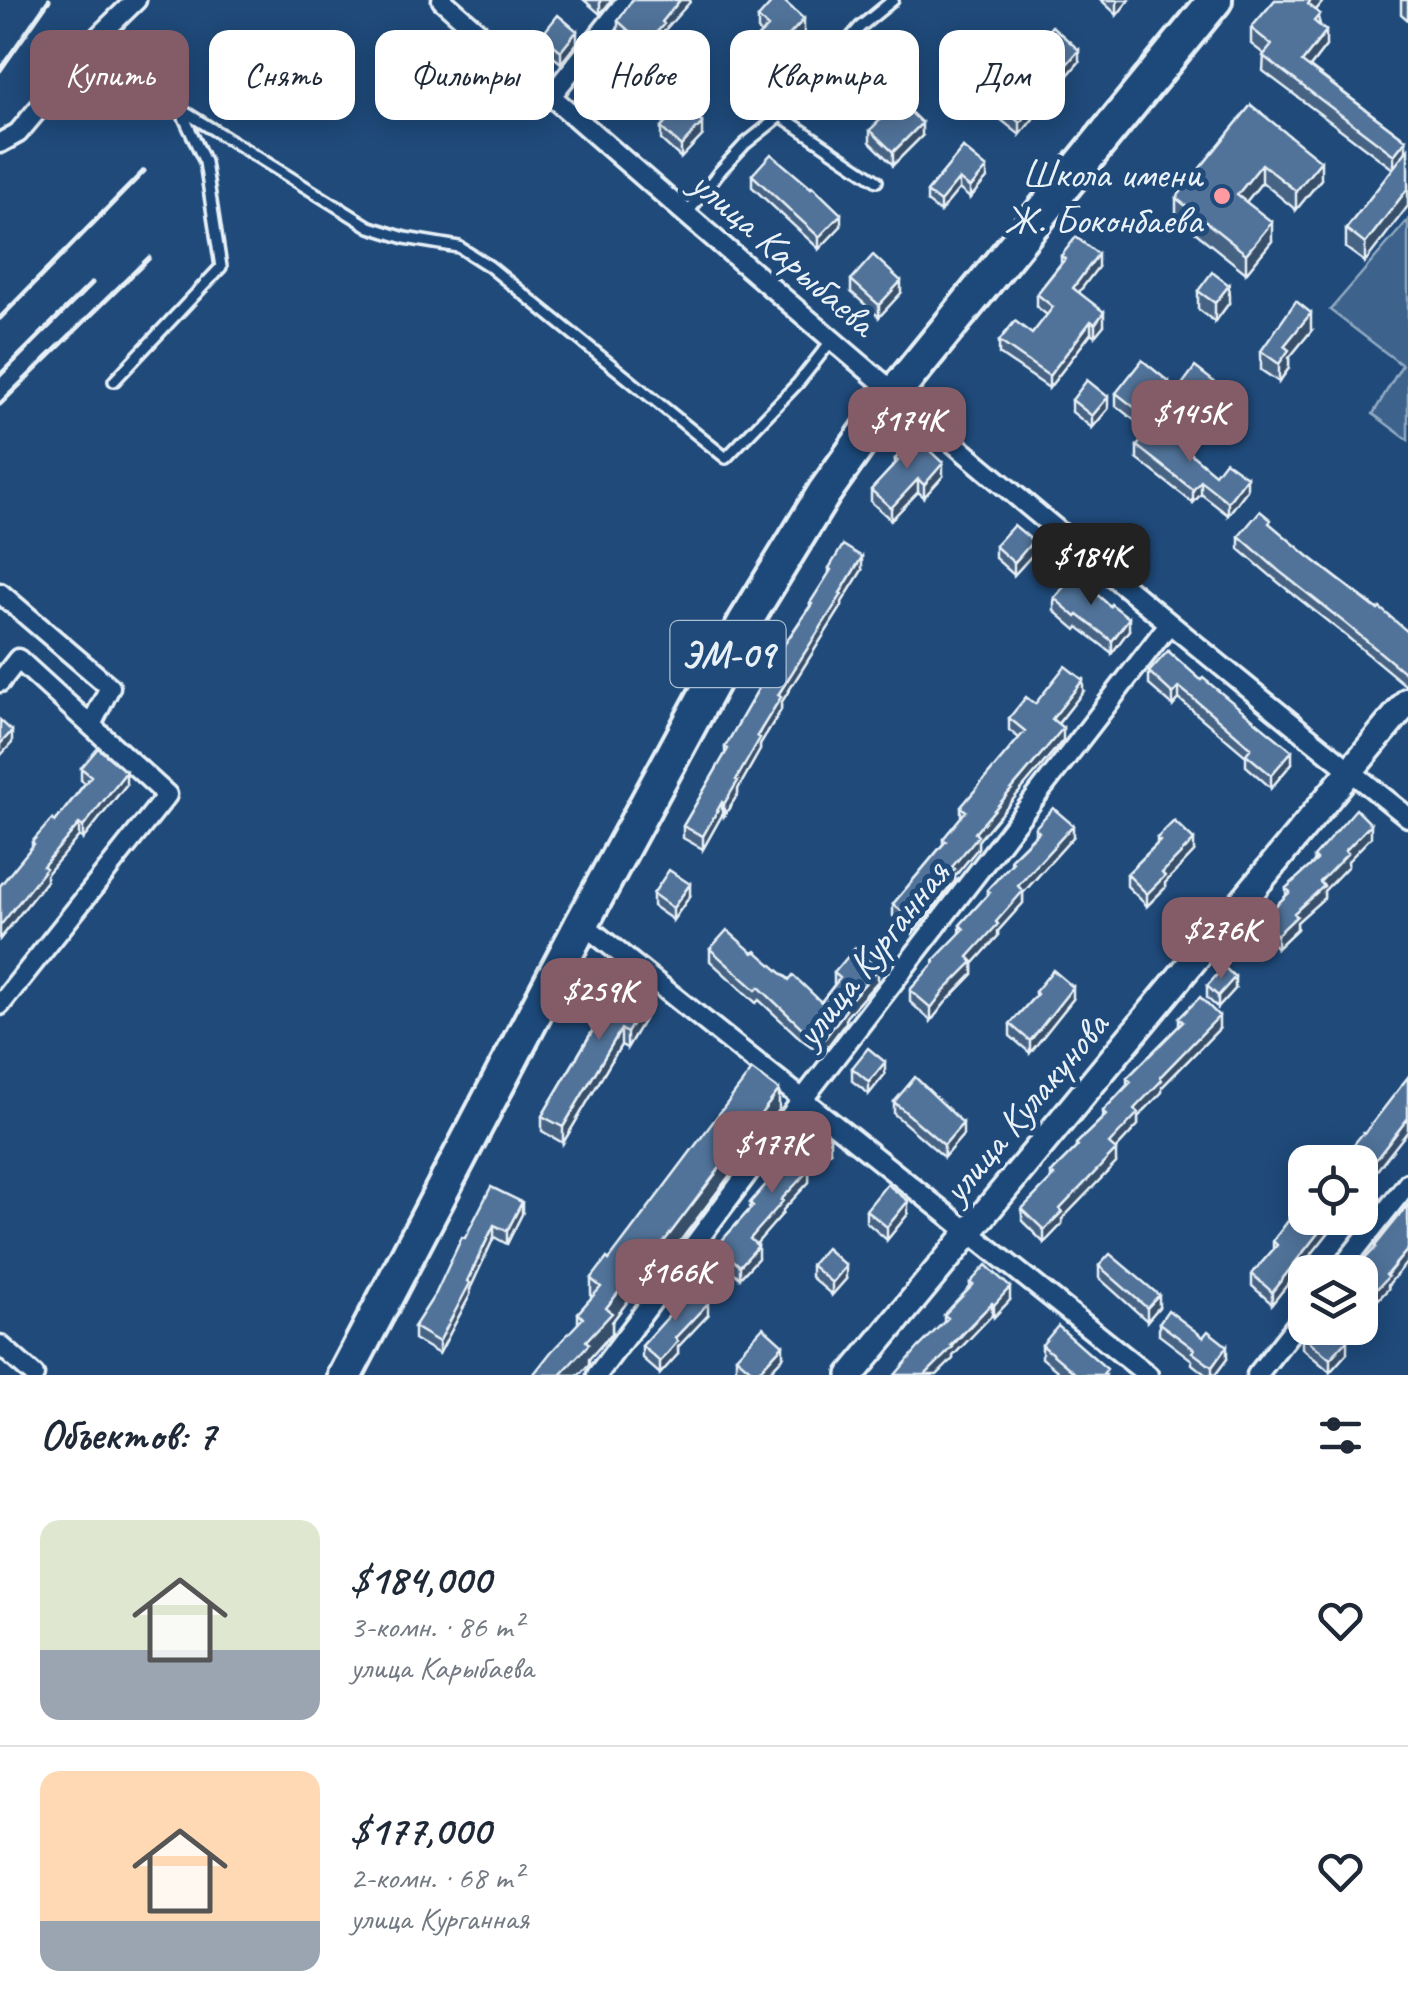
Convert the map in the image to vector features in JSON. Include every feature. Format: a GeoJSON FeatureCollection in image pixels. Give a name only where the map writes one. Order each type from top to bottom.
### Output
{"type":"FeatureCollection","features":[{"type":"Feature","properties":{"kind":"highway","name":"ЭМ-09"},"geometry":{"type":"LineString","coordinates":[[345,1375],[582,923],[746,622],[824,493],[894,394],[1215,0]]}},
{"type":"Feature","properties":{"kind":"street"},"geometry":{"type":"LineString","coordinates":[[105,30],[136,0]]}},
{"type":"Feature","properties":{"kind":"street","name":"улица Карыбаева"},"geometry":{"type":"LineString","coordinates":[[442,0],[476,30]]}},
{"type":"Feature","properties":{"kind":"street"},"geometry":{"type":"LineString","coordinates":[[554,91],[627,0]]}},
{"type":"Feature","properties":{"kind":"street","name":"улица Карыбаева"},"geometry":{"type":"LineString","coordinates":[[554,99],[894,394],[1408,817]]}},
{"type":"Feature","properties":{"kind":"street"},"geometry":{"type":"LineString","coordinates":[[0,142],[18,133],[30,119]]}},
{"type":"Feature","properties":{"kind":"street"},"geometry":{"type":"LineString","coordinates":[[0,594],[110,687],[91,725]]}},
{"type":"Feature","properties":{"kind":"street","name":"улица Курганная"},"geometry":{"type":"LineString","coordinates":[[597,1375],[803,1099],[1169,624]]}},
{"type":"Feature","properties":{"kind":"street"},"geometry":{"type":"LineString","coordinates":[[0,682],[18,659],[167,794],[0,1005]]}},
{"type":"Feature","properties":{"kind":"street","name":"улица Кулакунова"},"geometry":{"type":"LineString","coordinates":[[851,1375],[1408,701]]}},
{"type":"Feature","properties":{"kind":"street"},"geometry":{"type":"LineString","coordinates":[[582,923],[1148,1375]]}},
{"type":"Feature","properties":{"kind":"street"},"geometry":{"type":"LineString","coordinates":[[1352,1255],[1408,1184]]}},
{"type":"Feature","properties":{"kind":"street"},"geometry":{"type":"LineString","coordinates":[[1257,1375],[1288,1336]]}},
{"type":"Feature","properties":{"kind":"street"},"geometry":{"type":"LineString","coordinates":[[0,1344],[34,1375]]}},
{"type":"Feature","properties":{"kind":"lane"},"geometry":{"type":"LineString","coordinates":[[856,30],[893,0]]}},
{"type":"Feature","properties":{"kind":"lane"},"geometry":{"type":"LineString","coordinates":[[189,115],[370,226],[405,238],[458,247],[489,266],[726,458],[798,383],[832,340]]}},
{"type":"Feature","properties":{"kind":"lane"},"geometry":{"type":"LineString","coordinates":[[114,381],[221,267],[205,162],[185,120]]}},
{"type":"Feature","properties":{"kind":"lane"},"geometry":{"type":"LineString","coordinates":[[687,214],[719,172],[776,120]]}},
{"type":"Feature","properties":{"kind":"lane"},"geometry":{"type":"LineString","coordinates":[[787,120],[877,180]]}},
{"type":"Feature","properties":{"kind":"shaded area"},"geometry":{"type":"Polygon","coordinates":[[[1408,220],[1408,440],[1373,414],[1402,365],[1330,310],[1408,220]]]}},
{"type":"Feature","properties":{"kind":"building"},"geometry":{"type":"Polygon","coordinates":[[[632,0],[680,0],[659,30],[628,30],[618,21],[632,0]]]}},
{"type":"Feature","properties":{"kind":"building"},"geometry":{"type":"Polygon","coordinates":[[[774,0],[783,0],[804,19],[794,30],[765,30],[768,27],[758,18],[774,0]]]}},
{"type":"Feature","properties":{"kind":"building"},"geometry":{"type":"Polygon","coordinates":[[[1275,0],[1311,0],[1308,4],[1320,14],[1314,21],[1326,31],[1302,62],[1406,140],[1394,155],[1263,56],[1272,45],[1251,28],[1275,0]]]}},
{"type":"Feature","properties":{"kind":"building"},"geometry":{"type":"Polygon","coordinates":[[[558,15],[576,30],[561,51],[554,45],[554,30],[546,30],[558,15]]]}},
{"type":"Feature","properties":{"kind":"building"},"geometry":{"type":"Polygon","coordinates":[[[1065,38],[1079,50],[1065,66],[1065,38]]]}},
{"type":"Feature","properties":{"kind":"building","name":"Школа имени Ж. Боконбаева"},"geometry":{"type":"Polygon","coordinates":[[[1251,105],[1321,161],[1296,191],[1262,164],[1237,195],[1272,222],[1246,254],[1176,198],[1251,105]]]}},
{"type":"Feature","properties":{"kind":"building"},"geometry":{"type":"Polygon","coordinates":[[[668,120],[702,123],[681,146],[661,128],[668,120]]]}},
{"type":"Feature","properties":{"kind":"building"},"geometry":{"type":"Polygon","coordinates":[[[880,120],[922,123],[893,152],[870,130],[880,120]]]}},
{"type":"Feature","properties":{"kind":"building"},"geometry":{"type":"Polygon","coordinates":[[[963,148],[987,168],[970,188],[959,179],[940,202],[927,192],[963,148]]]}},
{"type":"Feature","properties":{"kind":"building"},"geometry":{"type":"Polygon","coordinates":[[[1408,149],[1408,188],[1365,244],[1346,229],[1408,149]]]}},
{"type":"Feature","properties":{"kind":"building"},"geometry":{"type":"Polygon","coordinates":[[[771,154],[841,214],[819,237],[752,175],[771,154]]]}},
{"type":"Feature","properties":{"kind":"building"},"geometry":{"type":"Polygon","coordinates":[[[1076,237],[1098,254],[1073,288],[1104,312],[1095,324],[1091,321],[1049,376],[999,341],[1015,321],[1032,334],[1053,307],[1037,294],[1065,259],[1061,256],[1076,237]]]}},
{"type":"Feature","properties":{"kind":"building"},"geometry":{"type":"Polygon","coordinates":[[[873,255],[901,281],[879,305],[851,280],[873,255]]]}},
{"type":"Feature","properties":{"kind":"building"},"geometry":{"type":"Polygon","coordinates":[[[1212,272],[1229,285],[1215,303],[1198,291],[1212,272]]]}},
{"type":"Feature","properties":{"kind":"building"},"geometry":{"type":"Polygon","coordinates":[[[1296,301],[1311,313],[1284,346],[1289,350],[1279,364],[1261,351],[1296,301]]]}},
{"type":"Feature","properties":{"kind":"building"},"geometry":{"type":"Polygon","coordinates":[[[1142,360],[1169,382],[1143,414],[1116,393],[1142,360]]]}},
{"type":"Feature","properties":{"kind":"building"},"geometry":{"type":"Polygon","coordinates":[[[1195,367],[1222,388],[1204,410],[1178,390],[1195,367]]]}},
{"type":"Feature","properties":{"kind":"building"},"geometry":{"type":"Polygon","coordinates":[[[1087,380],[1108,397],[1092,416],[1072,400],[1087,380]]]}},
{"type":"Feature","properties":{"kind":"building"},"geometry":{"type":"Polygon","coordinates":[[[1155,424],[1215,474],[1225,461],[1247,477],[1228,502],[1201,481],[1193,490],[1137,446],[1155,424]]]}},
{"type":"Feature","properties":{"kind":"building"},"geometry":{"type":"Polygon","coordinates":[[[915,437],[943,463],[924,485],[918,479],[891,508],[871,490],[915,437]]]}},
{"type":"Feature","properties":{"kind":"building"},"geometry":{"type":"Polygon","coordinates":[[[1260,511],[1308,556],[1408,632],[1408,674],[1239,536],[1260,511]]]}},
{"type":"Feature","properties":{"kind":"building"},"geometry":{"type":"Polygon","coordinates":[[[1014,525],[1033,541],[1014,563],[995,546],[1014,525]]]}},
{"type":"Feature","properties":{"kind":"building"},"geometry":{"type":"Polygon","coordinates":[[[843,545],[862,557],[778,695],[781,697],[757,736],[760,738],[738,781],[703,836],[683,826],[728,749],[725,747],[765,673],[812,604],[843,545]]]}},
{"type":"Feature","properties":{"kind":"building"},"geometry":{"type":"Polygon","coordinates":[[[1075,575],[1129,618],[1112,641],[1054,598],[1075,575]]]}},
{"type":"Feature","properties":{"kind":"building"},"geometry":{"type":"Polygon","coordinates":[[[1168,651],[1292,751],[1271,775],[1246,754],[1251,748],[1211,713],[1179,687],[1173,694],[1149,672],[1168,651]]]}},
{"type":"Feature","properties":{"kind":"building"},"geometry":{"type":"Polygon","coordinates":[[[1065,666],[1083,680],[1052,719],[1063,728],[975,833],[978,836],[952,867],[955,869],[913,921],[893,904],[946,841],[943,839],[966,811],[961,807],[1025,731],[1009,718],[1026,697],[1035,704],[1065,666]]]}},
{"type":"Feature","properties":{"kind":"building"},"geometry":{"type":"Polygon","coordinates":[[[0,720],[12,731],[0,744],[0,720]]]}},
{"type":"Feature","properties":{"kind":"building"},"geometry":{"type":"Polygon","coordinates":[[[98,748],[126,772],[83,827],[79,824],[43,866],[46,868],[0,926],[0,886],[32,842],[52,819],[55,822],[91,776],[81,768],[98,748]]]}},
{"type":"Feature","properties":{"kind":"building"},"geometry":{"type":"Polygon","coordinates":[[[1053,808],[1073,825],[1018,886],[1023,891],[968,957],[973,962],[931,1008],[910,990],[964,929],[960,925],[990,892],[987,890],[1013,862],[1011,859],[1039,832],[1035,828],[1053,808]]]}},
{"type":"Feature","properties":{"kind":"building"},"geometry":{"type":"Polygon","coordinates":[[[1356,809],[1371,824],[1320,882],[1324,886],[1277,935],[1262,919],[1290,892],[1286,888],[1317,860],[1314,857],[1356,809]]]}},
{"type":"Feature","properties":{"kind":"building"},"geometry":{"type":"Polygon","coordinates":[[[1174,821],[1194,840],[1147,894],[1127,874],[1174,821]]]}},
{"type":"Feature","properties":{"kind":"building"},"geometry":{"type":"Polygon","coordinates":[[[669,870],[690,884],[673,908],[653,894],[669,870]]]}},
{"type":"Feature","properties":{"kind":"building"},"geometry":{"type":"Polygon","coordinates":[[[727,930],[789,980],[793,975],[821,1002],[840,978],[834,973],[855,948],[878,969],[843,1008],[846,1010],[822,1042],[710,949],[727,930]]]}},
{"type":"Feature","properties":{"kind":"building"},"geometry":{"type":"Polygon","coordinates":[[[1224,967],[1235,977],[1218,996],[1207,986],[1224,967]]]}},
{"type":"Feature","properties":{"kind":"building"},"geometry":{"type":"Polygon","coordinates":[[[1053,970],[1073,987],[1030,1041],[1010,1024],[1053,970]]]}},
{"type":"Feature","properties":{"kind":"building"},"geometry":{"type":"Polygon","coordinates":[[[617,971],[652,991],[627,1033],[621,1029],[563,1127],[542,1116],[601,1017],[592,1012],[617,971]]]}},
{"type":"Feature","properties":{"kind":"building"},"geometry":{"type":"Polygon","coordinates":[[[1200,997],[1219,1016],[1160,1077],[1162,1080],[1134,1109],[1138,1113],[1109,1144],[1116,1150],[1044,1230],[1022,1209],[1054,1176],[1051,1173],[1076,1144],[1106,1115],[1103,1111],[1131,1082],[1127,1078],[1183,1022],[1179,1018],[1200,997]]]}},
{"type":"Feature","properties":{"kind":"building"},"geometry":{"type":"Polygon","coordinates":[[[868,1048],[885,1062],[869,1082],[852,1068],[868,1048]]]}},
{"type":"Feature","properties":{"kind":"building"},"geometry":{"type":"Polygon","coordinates":[[[752,1070],[779,1090],[644,1268],[640,1265],[606,1308],[612,1313],[586,1341],[589,1344],[560,1375],[533,1375],[583,1318],[578,1313],[601,1287],[591,1279],[752,1070]]]}},
{"type":"Feature","properties":{"kind":"building"},"geometry":{"type":"Polygon","coordinates":[[[915,1077],[963,1123],[944,1145],[894,1102],[915,1077]]]}},
{"type":"Feature","properties":{"kind":"building"},"geometry":{"type":"Polygon","coordinates":[[[1408,1077],[1408,1118],[1378,1157],[1378,1145],[1353,1145],[1408,1077]]]}},
{"type":"Feature","properties":{"kind":"building"},"geometry":{"type":"Polygon","coordinates":[[[813,1123],[830,1138],[805,1166],[809,1170],[750,1239],[758,1246],[740,1266],[717,1246],[753,1206],[750,1203],[801,1144],[797,1141],[813,1123]]]}},
{"type":"Feature","properties":{"kind":"building"},"geometry":{"type":"Polygon","coordinates":[[[887,1184],[908,1201],[887,1227],[866,1210],[887,1184]]]}},
{"type":"Feature","properties":{"kind":"building"},"geometry":{"type":"Polygon","coordinates":[[[491,1187],[522,1202],[507,1231],[494,1225],[439,1342],[414,1327],[491,1187]]]}},
{"type":"Feature","properties":{"kind":"building"},"geometry":{"type":"Polygon","coordinates":[[[1408,1205],[1408,1249],[1378,1288],[1378,1255],[1369,1255],[1408,1205]]]}},
{"type":"Feature","properties":{"kind":"building"},"geometry":{"type":"Polygon","coordinates":[[[1288,1221],[1288,1235],[1317,1235],[1301,1255],[1288,1255],[1288,1272],[1272,1292],[1252,1274],[1277,1245],[1273,1241],[1288,1221]]]}},
{"type":"Feature","properties":{"kind":"building"},"geometry":{"type":"Polygon","coordinates":[[[826,1248],[846,1266],[832,1283],[811,1265],[826,1248]]]}},
{"type":"Feature","properties":{"kind":"building"},"geometry":{"type":"Polygon","coordinates":[[[1110,1254],[1159,1295],[1147,1308],[1099,1266],[1110,1254]]]}},
{"type":"Feature","properties":{"kind":"building"},"geometry":{"type":"Polygon","coordinates":[[[986,1265],[1010,1287],[925,1375],[895,1375],[948,1318],[944,1315],[986,1265]]]}},
{"type":"Feature","properties":{"kind":"building"},"geometry":{"type":"Polygon","coordinates":[[[690,1287],[708,1303],[675,1338],[678,1341],[660,1362],[642,1346],[690,1287]]]}},
{"type":"Feature","properties":{"kind":"building"},"geometry":{"type":"Polygon","coordinates":[[[1168,1310],[1203,1337],[1208,1331],[1227,1346],[1212,1367],[1159,1323],[1168,1310]]]}},
{"type":"Feature","properties":{"kind":"building"},"geometry":{"type":"Polygon","coordinates":[[[1058,1326],[1107,1369],[1102,1375],[1077,1375],[1042,1345],[1058,1326]]]}},
{"type":"Feature","properties":{"kind":"building"},"geometry":{"type":"Polygon","coordinates":[[[763,1327],[783,1345],[756,1374],[736,1357],[763,1327]]]}},
{"type":"Feature","properties":{"kind":"building"},"geometry":{"type":"Polygon","coordinates":[[[1314,1345],[1343,1345],[1330,1359],[1314,1345]]]}},
{"type":"Feature","properties":{"kind":"railway"},"geometry":{"type":"LineString","coordinates":[[0,70],[49,0]]}},
{"type":"Feature","properties":{"kind":"railway"},"geometry":{"type":"LineString","coordinates":[[0,318],[144,171]]}},
{"type":"Feature","properties":{"kind":"railway"},"geometry":{"type":"LineString","coordinates":[[0,404],[149,258]]}},
{"type":"Feature","properties":{"kind":"railway"},"geometry":{"type":"LineString","coordinates":[[0,375],[92,283]]}},
{"type":"Feature","properties":{"kind":"place","name":"Школа имени Ж. Боконбаева"},"geometry":{"type":"Point","coordinates":[1222,196]}}]}
